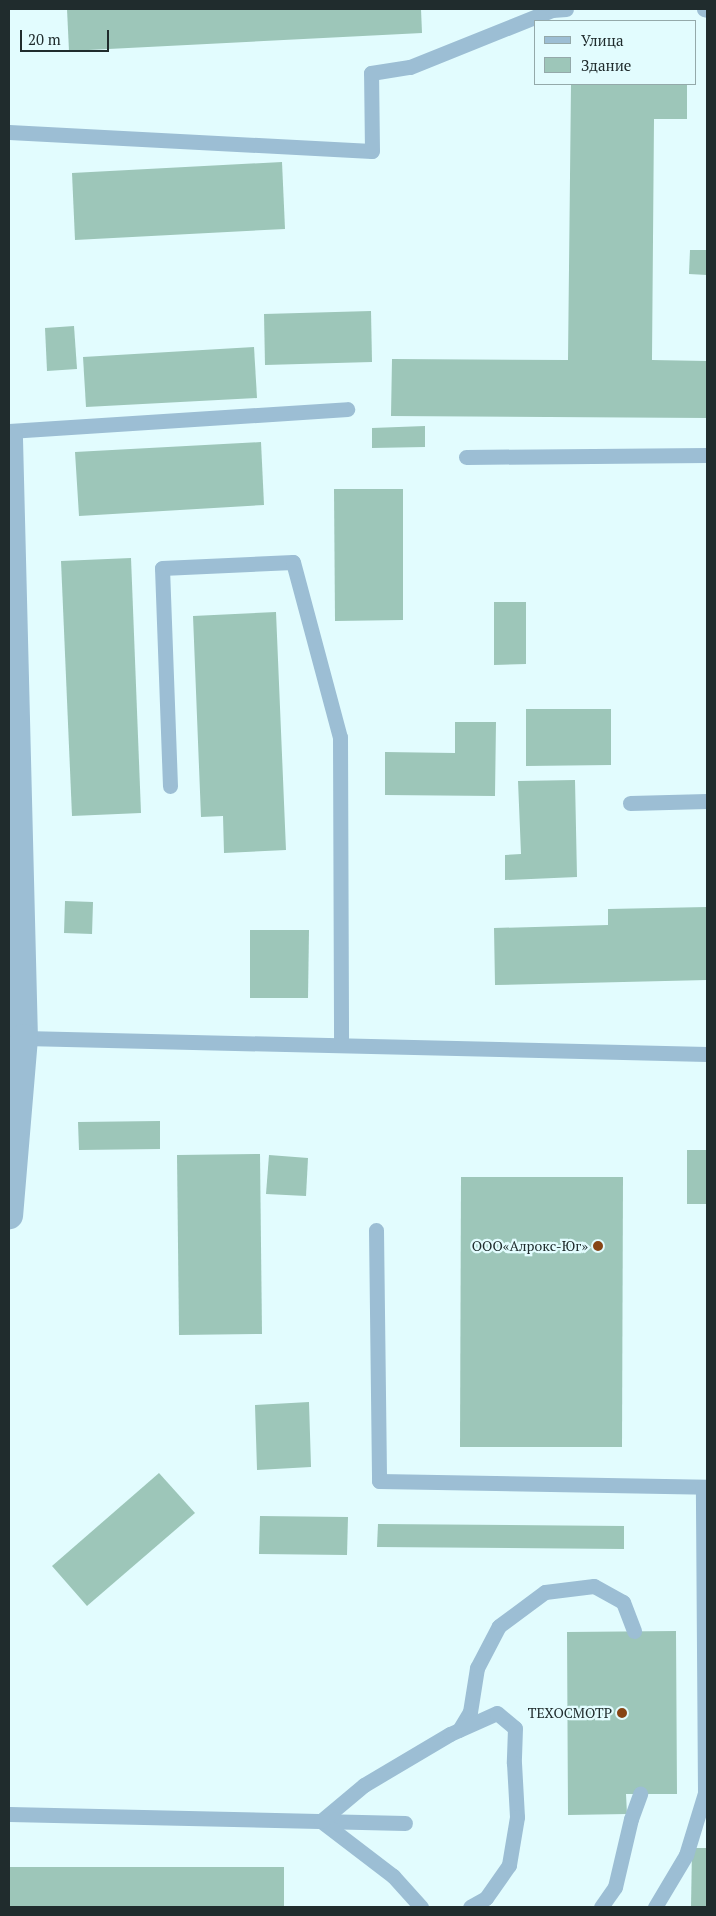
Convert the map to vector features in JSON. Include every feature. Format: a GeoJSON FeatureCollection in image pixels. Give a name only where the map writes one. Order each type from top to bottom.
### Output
{"type":"FeatureCollection","features":[{"type":"Feature","properties":{"kind":"street"},"geometry":{"type":"LineString","coordinates":[[9,439],[15,891],[24,1038],[9,1215]]}},
{"type":"Feature","properties":{"kind":"lane"},"geometry":{"type":"LineString","coordinates":[[9,132],[372,151],[371,73],[410,67],[552,10],[566,9]]}},
{"type":"Feature","properties":{"kind":"lane"},"geometry":{"type":"LineString","coordinates":[[9,431],[347,409]]}},
{"type":"Feature","properties":{"kind":"lane"},"geometry":{"type":"LineString","coordinates":[[466,457],[707,455]]}},
{"type":"Feature","properties":{"kind":"lane"},"geometry":{"type":"LineString","coordinates":[[170,786],[162,568],[293,562],[340,737],[341,1045]]}},
{"type":"Feature","properties":{"kind":"lane"},"geometry":{"type":"LineString","coordinates":[[630,803],[707,801]]}},
{"type":"Feature","properties":{"kind":"lane"},"geometry":{"type":"LineString","coordinates":[[24,1038],[707,1054]]}},
{"type":"Feature","properties":{"kind":"lane"},"geometry":{"type":"LineString","coordinates":[[376,1230],[379,1482],[705,1486],[705,1793],[686,1854],[654,1907]]}},
{"type":"Feature","properties":{"kind":"lane"},"geometry":{"type":"LineString","coordinates":[[458,1730],[470,1712],[477,1668],[498,1626],[545,1592],[594,1586],[623,1602],[634,1631]]}},
{"type":"Feature","properties":{"kind":"lane"},"geometry":{"type":"LineString","coordinates":[[321,1821],[364,1785],[458,1730],[497,1712],[515,1728],[514,1763],[517,1817],[509,1865],[486,1898],[470,1907]]}},
{"type":"Feature","properties":{"kind":"lane"},"geometry":{"type":"LineString","coordinates":[[601,1907],[614,1887],[631,1819],[640,1794]]}},
{"type":"Feature","properties":{"kind":"lane"},"geometry":{"type":"LineString","coordinates":[[9,1814],[405,1823]]}},
{"type":"Feature","properties":{"kind":"lane"},"geometry":{"type":"LineString","coordinates":[[321,1821],[393,1876],[421,1907]]}},
{"type":"Feature","properties":{"kind":"building"},"geometry":{"type":"Polygon","coordinates":[[[67,9],[421,9],[422,33],[69,51],[67,9]]]}},
{"type":"Feature","properties":{"kind":"building"},"geometry":{"type":"Polygon","coordinates":[[[571,85],[687,85],[687,119],[654,119],[652,360],[707,361],[707,418],[391,416],[392,359],[568,360],[571,85]]]}},
{"type":"Feature","properties":{"kind":"building"},"geometry":{"type":"Polygon","coordinates":[[[282,162],[285,229],[75,240],[72,173],[282,162]]]}},
{"type":"Feature","properties":{"kind":"building"},"geometry":{"type":"Polygon","coordinates":[[[690,250],[707,250],[707,275],[689,274],[690,250]]]}},
{"type":"Feature","properties":{"kind":"building"},"geometry":{"type":"Polygon","coordinates":[[[371,311],[372,362],[265,365],[264,314],[371,311]]]}},
{"type":"Feature","properties":{"kind":"building"},"geometry":{"type":"Polygon","coordinates":[[[74,326],[77,369],[47,371],[45,328],[74,326]]]}},
{"type":"Feature","properties":{"kind":"building"},"geometry":{"type":"Polygon","coordinates":[[[254,347],[257,398],[86,407],[83,357],[254,347]]]}},
{"type":"Feature","properties":{"kind":"building"},"geometry":{"type":"Polygon","coordinates":[[[425,426],[425,447],[372,448],[372,428],[425,426]]]}},
{"type":"Feature","properties":{"kind":"building"},"geometry":{"type":"Polygon","coordinates":[[[261,442],[264,505],[79,516],[75,452],[261,442]]]}},
{"type":"Feature","properties":{"kind":"building"},"geometry":{"type":"Polygon","coordinates":[[[334,489],[403,489],[403,620],[335,621],[334,489]]]}},
{"type":"Feature","properties":{"kind":"building"},"geometry":{"type":"Polygon","coordinates":[[[131,558],[141,813],[72,816],[61,561],[131,558]]]}},
{"type":"Feature","properties":{"kind":"building"},"geometry":{"type":"Polygon","coordinates":[[[494,602],[526,602],[526,664],[494,665],[494,602]]]}},
{"type":"Feature","properties":{"kind":"building"},"geometry":{"type":"Polygon","coordinates":[[[276,612],[286,850],[224,853],[223,816],[201,817],[193,616],[276,612]]]}},
{"type":"Feature","properties":{"kind":"building"},"geometry":{"type":"Polygon","coordinates":[[[526,709],[611,709],[611,765],[526,766],[526,709]]]}},
{"type":"Feature","properties":{"kind":"building"},"geometry":{"type":"Polygon","coordinates":[[[455,722],[496,722],[495,796],[385,795],[385,752],[455,753],[455,722]]]}},
{"type":"Feature","properties":{"kind":"building"},"geometry":{"type":"Polygon","coordinates":[[[575,780],[577,877],[505,880],[505,855],[521,854],[518,781],[575,780]]]}},
{"type":"Feature","properties":{"kind":"building"},"geometry":{"type":"Polygon","coordinates":[[[65,901],[93,902],[92,934],[64,933],[65,901]]]}},
{"type":"Feature","properties":{"kind":"building"},"geometry":{"type":"Polygon","coordinates":[[[707,907],[707,980],[495,985],[494,928],[608,925],[608,909],[707,907]]]}},
{"type":"Feature","properties":{"kind":"building"},"geometry":{"type":"Polygon","coordinates":[[[250,930],[309,930],[308,998],[250,998],[250,930]]]}},
{"type":"Feature","properties":{"kind":"building"},"geometry":{"type":"Polygon","coordinates":[[[160,1121],[160,1149],[79,1150],[78,1122],[160,1121]]]}},
{"type":"Feature","properties":{"kind":"building"},"geometry":{"type":"Polygon","coordinates":[[[687,1150],[707,1150],[707,1204],[687,1204],[687,1150]]]}},
{"type":"Feature","properties":{"kind":"building"},"geometry":{"type":"Polygon","coordinates":[[[260,1154],[262,1334],[179,1335],[177,1155],[260,1154]]]}},
{"type":"Feature","properties":{"kind":"building"},"geometry":{"type":"Polygon","coordinates":[[[269,1155],[308,1158],[306,1196],[266,1194],[269,1155]]]}},
{"type":"Feature","properties":{"kind":"building"},"geometry":{"type":"Polygon","coordinates":[[[461,1177],[623,1177],[622,1447],[460,1447],[461,1177]]]}},
{"type":"Feature","properties":{"kind":"building"},"geometry":{"type":"Polygon","coordinates":[[[309,1402],[311,1467],[257,1470],[255,1405],[309,1402]]]}},
{"type":"Feature","properties":{"kind":"building"},"geometry":{"type":"Polygon","coordinates":[[[159,1473],[195,1513],[87,1606],[52,1566],[159,1473]]]}},
{"type":"Feature","properties":{"kind":"building"},"geometry":{"type":"Polygon","coordinates":[[[260,1516],[348,1517],[347,1555],[259,1554],[260,1516]]]}},
{"type":"Feature","properties":{"kind":"building"},"geometry":{"type":"Polygon","coordinates":[[[378,1524],[624,1526],[624,1549],[377,1547],[378,1524]]]}},
{"type":"Feature","properties":{"kind":"building","name":"ТЕХОСМОТР"},"geometry":{"type":"Polygon","coordinates":[[[676,1631],[677,1794],[626,1794],[627,1814],[568,1815],[567,1632],[676,1631]]]}},
{"type":"Feature","properties":{"kind":"building"},"geometry":{"type":"Polygon","coordinates":[[[692,1848],[707,1848],[707,1907],[691,1907],[692,1848]]]}},
{"type":"Feature","properties":{"kind":"building"},"geometry":{"type":"Polygon","coordinates":[[[9,1867],[284,1867],[284,1907],[9,1907],[9,1867]]]}},
{"type":"Feature","properties":{"kind":"place","name":"ООО«Алрокс-Юг»"},"geometry":{"type":"Point","coordinates":[598,1246]}},
{"type":"Feature","properties":{"kind":"place","name":"ТЕХОСМОТР"},"geometry":{"type":"Point","coordinates":[622,1713]}}]}
